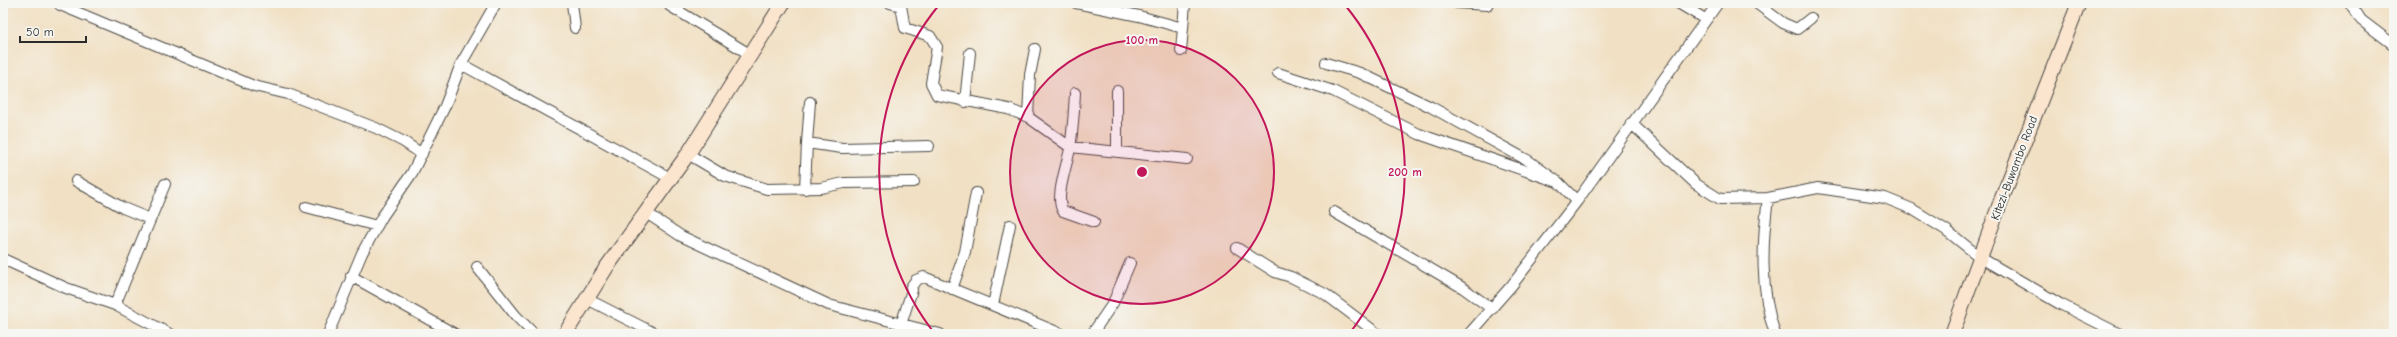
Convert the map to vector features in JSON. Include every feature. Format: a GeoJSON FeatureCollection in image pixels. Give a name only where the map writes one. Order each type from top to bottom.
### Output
{"type":"FeatureCollection","features":[{"type":"Feature","properties":{"kind":"street"},"geometry":{"type":"LineString","coordinates":[[328,334],[351,276],[377,226],[412,173],[445,106],[461,64],[496,3]]}},
{"type":"Feature","properties":{"kind":"street"},"geometry":{"type":"LineString","coordinates":[[572,3],[575,28]]}},
{"type":"Feature","properties":{"kind":"street"},"geometry":{"type":"LineString","coordinates":[[565,334],[645,212],[688,154],[783,3]]}},
{"type":"Feature","properties":{"kind":"street"},"geometry":{"type":"LineString","coordinates":[[890,3],[901,6],[905,28],[930,36],[937,47],[931,83],[937,95],[965,102],[1008,109],[1028,117],[1070,147],[1187,159]]}},
{"type":"Feature","properties":{"kind":"street"},"geometry":{"type":"LineString","coordinates":[[1076,3],[1139,16],[1182,28]]}},
{"type":"Feature","properties":{"kind":"street"},"geometry":{"type":"LineString","coordinates":[[1181,51],[1185,3]]}},
{"type":"Feature","properties":{"kind":"street"},"geometry":{"type":"LineString","coordinates":[[1457,3],[1487,5],[1488,3]]}},
{"type":"Feature","properties":{"kind":"street"},"geometry":{"type":"LineString","coordinates":[[1678,3],[1706,19]]}},
{"type":"Feature","properties":{"kind":"street"},"geometry":{"type":"LineString","coordinates":[[1472,333],[1577,201],[1631,123],[1718,3]]}},
{"type":"Feature","properties":{"kind":"street"},"geometry":{"type":"LineString","coordinates":[[1756,3],[1783,23],[1797,29],[1811,18]]}},
{"type":"Feature","properties":{"kind":"street","name":"Kitezi-Buwambo Road"},"geometry":{"type":"LineString","coordinates":[[1952,334],[2002,198],[2079,3]]}},
{"type":"Feature","properties":{"kind":"street"},"geometry":{"type":"LineString","coordinates":[[2350,3],[2361,20],[2394,45]]}},
{"type":"Feature","properties":{"kind":"street"},"geometry":{"type":"LineString","coordinates":[[60,5],[254,86],[288,94],[376,128],[404,142],[422,154]]}},
{"type":"Feature","properties":{"kind":"street"},"geometry":{"type":"LineString","coordinates":[[670,6],[751,55]]}},
{"type":"Feature","properties":{"kind":"street"},"geometry":{"type":"LineString","coordinates":[[1028,117],[1030,75],[1035,48]]}},
{"type":"Feature","properties":{"kind":"street"},"geometry":{"type":"LineString","coordinates":[[965,102],[970,53]]}},
{"type":"Feature","properties":{"kind":"street"},"geometry":{"type":"LineString","coordinates":[[1326,63],[1360,73],[1431,107],[1529,161],[1558,182],[1577,201]]}},
{"type":"Feature","properties":{"kind":"street"},"geometry":{"type":"LineString","coordinates":[[461,64],[670,178]]}},
{"type":"Feature","properties":{"kind":"street"},"geometry":{"type":"LineString","coordinates":[[1278,73],[1333,92],[1419,134],[1558,182]]}},
{"type":"Feature","properties":{"kind":"street"},"geometry":{"type":"LineString","coordinates":[[1117,91],[1117,151]]}},
{"type":"Feature","properties":{"kind":"street"},"geometry":{"type":"LineString","coordinates":[[1076,93],[1070,147],[1061,191],[1062,209],[1094,222]]}},
{"type":"Feature","properties":{"kind":"street"},"geometry":{"type":"LineString","coordinates":[[805,189],[810,102]]}},
{"type":"Feature","properties":{"kind":"street"},"geometry":{"type":"LineString","coordinates":[[1631,123],[1696,184],[1720,199],[1768,198],[1818,188],[1885,198],[1912,209],[1946,230],[1981,258],[2060,304],[2120,334]]}},
{"type":"Feature","properties":{"kind":"street"},"geometry":{"type":"LineString","coordinates":[[807,143],[842,148],[929,146]]}},
{"type":"Feature","properties":{"kind":"street"},"geometry":{"type":"LineString","coordinates":[[688,154],[725,176],[752,186],[782,190],[834,186],[844,183],[914,182]]}},
{"type":"Feature","properties":{"kind":"street"},"geometry":{"type":"LineString","coordinates":[[76,182],[124,208],[150,219]]}},
{"type":"Feature","properties":{"kind":"street"},"geometry":{"type":"LineString","coordinates":[[115,305],[165,184]]}},
{"type":"Feature","properties":{"kind":"street"},"geometry":{"type":"LineString","coordinates":[[952,289],[965,252],[976,193]]}},
{"type":"Feature","properties":{"kind":"street"},"geometry":{"type":"LineString","coordinates":[[1768,198],[1764,225],[1764,282],[1768,315],[1775,334]]}},
{"type":"Feature","properties":{"kind":"street"},"geometry":{"type":"LineString","coordinates":[[306,207],[377,226]]}},
{"type":"Feature","properties":{"kind":"street"},"geometry":{"type":"LineString","coordinates":[[645,212],[681,236],[808,296],[844,310],[940,334]]}},
{"type":"Feature","properties":{"kind":"street"},"geometry":{"type":"LineString","coordinates":[[1334,212],[1463,288],[1492,309]]}},
{"type":"Feature","properties":{"kind":"street"},"geometry":{"type":"LineString","coordinates":[[993,305],[1010,225]]}},
{"type":"Feature","properties":{"kind":"street"},"geometry":{"type":"LineString","coordinates":[[1237,248],[1275,272],[1291,277],[1325,294],[1378,334]]}},
{"type":"Feature","properties":{"kind":"street"},"geometry":{"type":"LineString","coordinates":[[3,259],[66,288],[115,305],[170,334]]}},
{"type":"Feature","properties":{"kind":"street"},"geometry":{"type":"LineString","coordinates":[[1092,334],[1113,302],[1130,263]]}},
{"type":"Feature","properties":{"kind":"street"},"geometry":{"type":"LineString","coordinates":[[478,267],[516,316],[534,334]]}},
{"type":"Feature","properties":{"kind":"street"},"geometry":{"type":"LineString","coordinates":[[351,276],[455,334]]}},
{"type":"Feature","properties":{"kind":"street"},"geometry":{"type":"LineString","coordinates":[[898,334],[912,290],[911,287],[916,280],[924,277],[1062,334]]}},
{"type":"Feature","properties":{"kind":"street"},"geometry":{"type":"LineString","coordinates":[[587,299],[656,334]]}}]}
